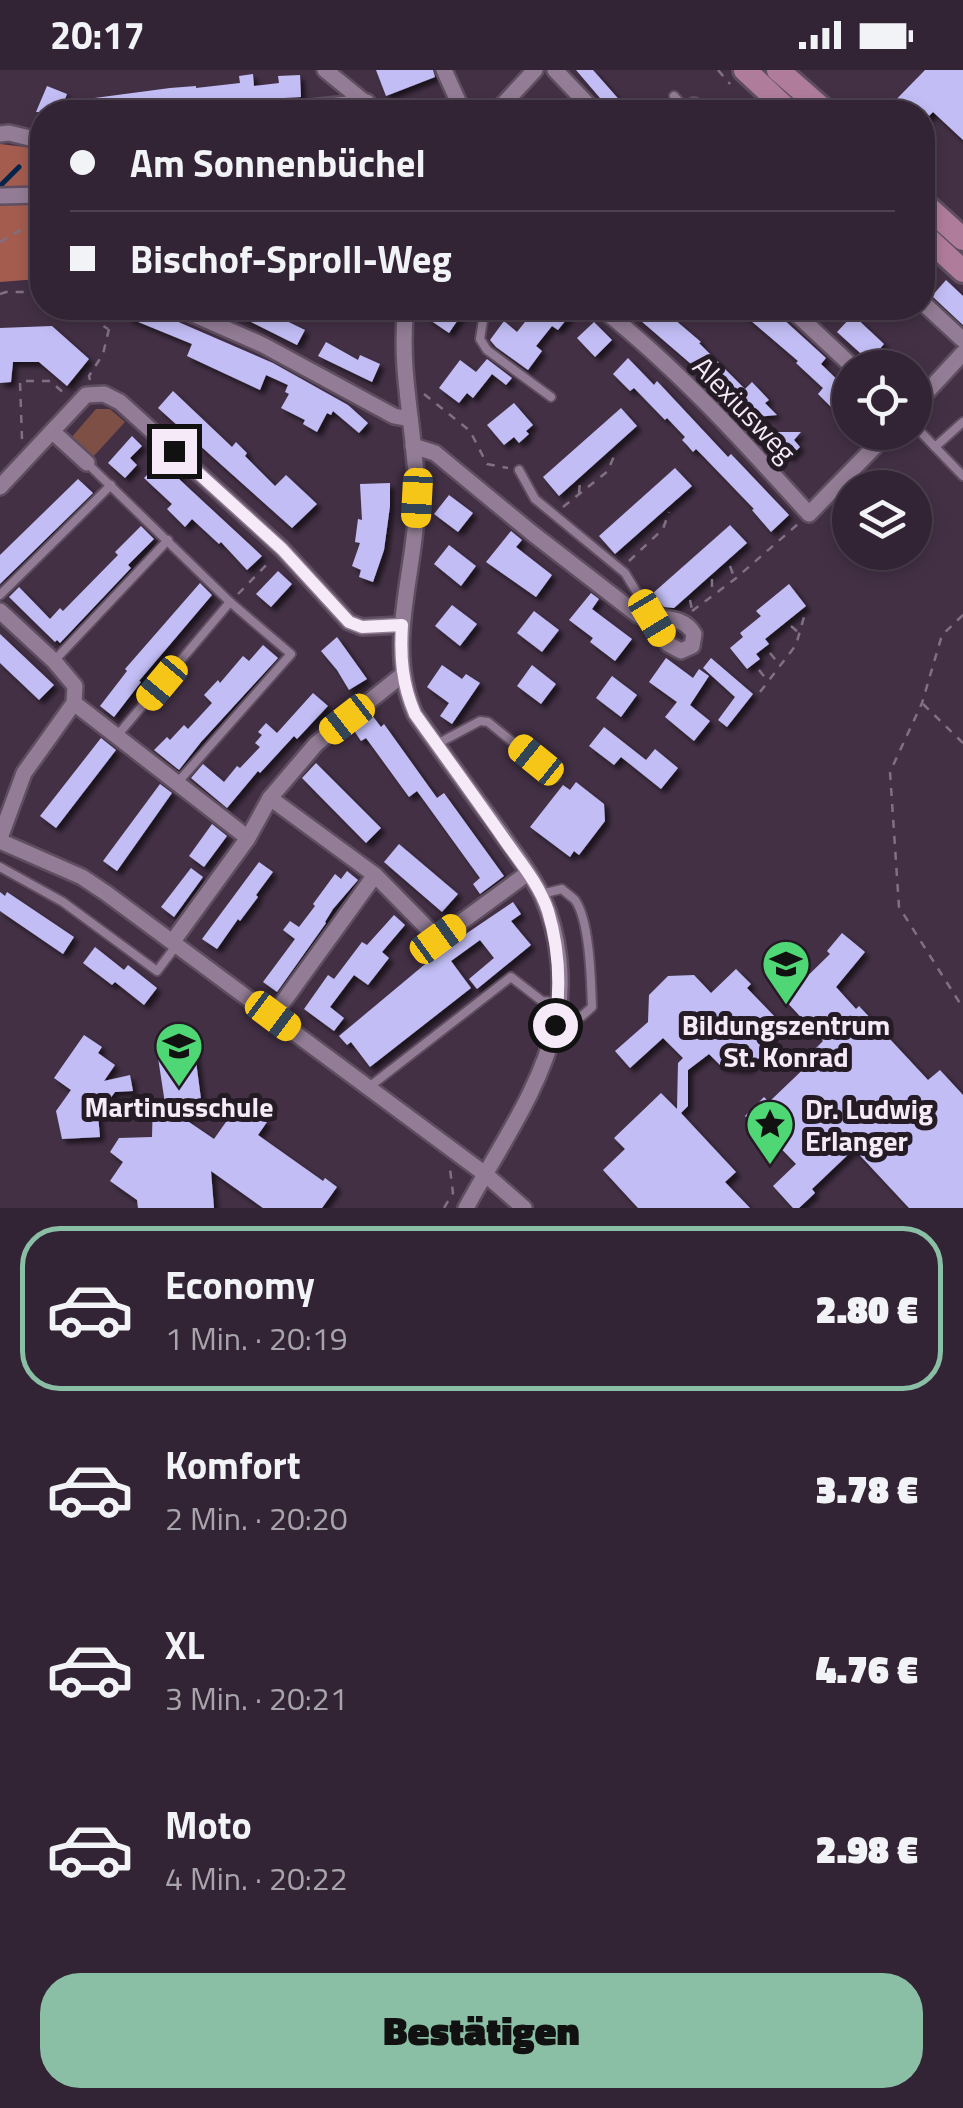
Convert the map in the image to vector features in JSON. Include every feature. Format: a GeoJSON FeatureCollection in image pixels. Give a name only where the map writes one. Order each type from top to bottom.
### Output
{"type":"FeatureCollection","features":[{"type":"Feature","properties":{"kind":"main road"},"geometry":{"type":"LineString","coordinates":[[744,70],[777,100]]}},
{"type":"Feature","properties":{"kind":"main road"},"geometry":{"type":"LineString","coordinates":[[778,70],[812,100]]}},
{"type":"Feature","properties":{"kind":"main road"},"geometry":{"type":"LineString","coordinates":[[935,214],[963,239]]}},
{"type":"Feature","properties":{"kind":"main road"},"geometry":{"type":"LineString","coordinates":[[935,246],[963,271]]}},
{"type":"Feature","properties":{"kind":"street"},"geometry":{"type":"LineString","coordinates":[[325,70],[363,100]]}},
{"type":"Feature","properties":{"kind":"street"},"geometry":{"type":"LineString","coordinates":[[444,70],[458,100]]}},
{"type":"Feature","properties":{"kind":"street"},"geometry":{"type":"LineString","coordinates":[[507,100],[535,70]]}},
{"type":"Feature","properties":{"kind":"street"},"geometry":{"type":"LineString","coordinates":[[555,70],[584,100]]}},
{"type":"Feature","properties":{"kind":"street"},"geometry":{"type":"LineString","coordinates":[[0,134],[30,138]]}},
{"type":"Feature","properties":{"kind":"street"},"geometry":{"type":"LineString","coordinates":[[0,196],[30,196]]}},
{"type":"Feature","properties":{"kind":"street"},"geometry":{"type":"LineString","coordinates":[[935,314],[963,340]]}},
{"type":"Feature","properties":{"kind":"street"},"geometry":{"type":"LineString","coordinates":[[207,320],[264,345],[394,416],[410,419]]}},
{"type":"Feature","properties":{"kind":"street"},"geometry":{"type":"LineString","coordinates":[[405,320],[417,498],[402,625],[406,694],[415,714],[541,894],[556,942],[559,969],[557,1009],[539,1071],[466,1208]]}},
{"type":"Feature","properties":{"kind":"street","name":"Alexiusweg"},"geometry":{"type":"LineString","coordinates":[[615,320],[713,408],[809,514]]}},
{"type":"Feature","properties":{"kind":"street"},"geometry":{"type":"LineString","coordinates":[[803,320],[835,350]]}},
{"type":"Feature","properties":{"kind":"street"},"geometry":{"type":"LineString","coordinates":[[932,387],[963,353]]}},
{"type":"Feature","properties":{"kind":"street"},"geometry":{"type":"LineString","coordinates":[[0,487],[86,394],[104,394],[120,402],[282,549],[349,622],[362,627],[402,625]]}},
{"type":"Feature","properties":{"kind":"street"},"geometry":{"type":"LineString","coordinates":[[52,432],[87,463]]}},
{"type":"Feature","properties":{"kind":"street"},"geometry":{"type":"LineString","coordinates":[[414,446],[435,453],[638,614],[652,618]]}},
{"type":"Feature","properties":{"kind":"street"},"geometry":{"type":"LineString","coordinates":[[809,514],[871,450]]}},
{"type":"Feature","properties":{"kind":"street"},"geometry":{"type":"LineString","coordinates":[[0,610],[76,686],[74,703],[24,772],[0,840],[82,877],[175,942],[485,1174],[524,1208]]}},
{"type":"Feature","properties":{"kind":"street"},"geometry":{"type":"LineString","coordinates":[[175,942],[248,838],[270,798],[316,744],[402,675]]}},
{"type":"Feature","properties":{"kind":"street"},"geometry":{"type":"LineString","coordinates":[[74,703],[248,838]]}},
{"type":"Feature","properties":{"kind":"street"},"geometry":{"type":"LineString","coordinates":[[270,798],[375,876],[438,939],[528,873]]}},
{"type":"Feature","properties":{"kind":"street"},"geometry":{"type":"LineString","coordinates":[[273,1016],[375,876]]}},
{"type":"Feature","properties":{"kind":"lane"},"geometry":{"type":"LineString","coordinates":[[674,96],[678,100]]}},
{"type":"Feature","properties":{"kind":"lane"},"geometry":{"type":"LineString","coordinates":[[484,320],[480,339],[487,350],[552,398]]}},
{"type":"Feature","properties":{"kind":"lane"},"geometry":{"type":"LineString","coordinates":[[935,448],[963,422]]}},
{"type":"Feature","properties":{"kind":"lane"},"geometry":{"type":"LineString","coordinates":[[932,445],[963,476]]}},
{"type":"Feature","properties":{"kind":"lane"},"geometry":{"type":"LineString","coordinates":[[87,463],[230,602],[291,654],[176,784]]}},
{"type":"Feature","properties":{"kind":"lane"},"geometry":{"type":"LineString","coordinates":[[519,470],[536,500],[621,570],[652,618]]}},
{"type":"Feature","properties":{"kind":"lane"},"geometry":{"type":"LineString","coordinates":[[0,595],[112,485]]}},
{"type":"Feature","properties":{"kind":"lane"},"geometry":{"type":"LineString","coordinates":[[54,661],[168,540]]}},
{"type":"Feature","properties":{"kind":"lane"},"geometry":{"type":"LineString","coordinates":[[116,737],[230,602]]}},
{"type":"Feature","properties":{"kind":"lane"},"geometry":{"type":"LineString","coordinates":[[436,744],[480,721],[488,722],[556,778]]}},
{"type":"Feature","properties":{"kind":"lane"},"geometry":{"type":"LineString","coordinates":[[0,867],[63,902],[158,971],[175,942]]}},
{"type":"Feature","properties":{"kind":"lane"},"geometry":{"type":"LineString","coordinates":[[369,1087],[511,977],[557,1009],[582,1016],[592,1008],[584,922],[575,900],[562,890],[541,894]]}},
{"type":"Feature","properties":{"kind":"path"},"geometry":{"type":"LineString","coordinates":[[0,242],[30,224]]}},
{"type":"Feature","properties":{"kind":"path"},"geometry":{"type":"LineString","coordinates":[[0,294],[30,292]]}},
{"type":"Feature","properties":{"kind":"path"},"geometry":{"type":"LineString","coordinates":[[94,320],[109,330]]}},
{"type":"Feature","properties":{"kind":"path"},"geometry":{"type":"LineString","coordinates":[[94,394],[89,376],[103,354],[111,320]]}},
{"type":"Feature","properties":{"kind":"path"},"geometry":{"type":"LineString","coordinates":[[22,440],[20,381],[50,381],[77,404]]}},
{"type":"Feature","properties":{"kind":"path"},"geometry":{"type":"LineString","coordinates":[[408,390],[421,391],[470,431],[488,464],[519,470]]}},
{"type":"Feature","properties":{"kind":"path"},"geometry":{"type":"LineString","coordinates":[[554,515],[608,471],[616,451]]}},
{"type":"Feature","properties":{"kind":"path"},"geometry":{"type":"LineString","coordinates":[[579,495],[580,482]]}},
{"type":"Feature","properties":{"kind":"path"},"geometry":{"type":"LineString","coordinates":[[621,570],[663,529],[669,512]]}},
{"type":"Feature","properties":{"kind":"path"},"geometry":{"type":"LineString","coordinates":[[690,600],[692,611],[809,514]]}},
{"type":"Feature","properties":{"kind":"path"},"geometry":{"type":"LineString","coordinates":[[633,544],[637,553]]}},
{"type":"Feature","properties":{"kind":"path"},"geometry":{"type":"LineString","coordinates":[[230,602],[282,549]]}},
{"type":"Feature","properties":{"kind":"path"},"geometry":{"type":"LineString","coordinates":[[730,566],[735,579]]}},
{"type":"Feature","properties":{"kind":"path"},"geometry":{"type":"LineString","coordinates":[[712,579],[712,596]]}},
{"type":"Feature","properties":{"kind":"path"},"geometry":{"type":"LineString","coordinates":[[760,692],[796,645],[806,610]]}},
{"type":"Feature","properties":{"kind":"path"},"geometry":{"type":"LineString","coordinates":[[963,615],[942,635],[922,703],[890,772],[899,906],[963,1008]]}},
{"type":"Feature","properties":{"kind":"path"},"geometry":{"type":"LineString","coordinates":[[791,626],[800,633]]}},
{"type":"Feature","properties":{"kind":"path"},"geometry":{"type":"LineString","coordinates":[[770,653],[780,666]]}},
{"type":"Feature","properties":{"kind":"path"},"geometry":{"type":"LineString","coordinates":[[759,670],[768,681]]}},
{"type":"Feature","properties":{"kind":"path"},"geometry":{"type":"LineString","coordinates":[[922,703],[963,743]]}},
{"type":"Feature","properties":{"kind":"path"},"geometry":{"type":"LineString","coordinates":[[444,1208],[453,1193],[450,1168]]}},
{"type":"Feature","properties":{"kind":"shaded area"},"geometry":{"type":"Polygon","coordinates":[[[0,144],[30,148],[30,280],[0,282],[0,144]]]}},
{"type":"Feature","properties":{"kind":"shaded area"},"geometry":{"type":"Polygon","coordinates":[[[96,409],[110,409],[125,422],[92,458],[70,439],[96,409]]]}},
{"type":"Feature","properties":{"kind":"building"},"geometry":{"type":"Polygon","coordinates":[[[376,70],[433,70],[435,77],[386,96],[376,70]]]}},
{"type":"Feature","properties":{"kind":"building"},"geometry":{"type":"Polygon","coordinates":[[[576,70],[593,70],[619,100],[602,100],[576,70]]]}},
{"type":"Feature","properties":{"kind":"building"},"geometry":{"type":"Polygon","coordinates":[[[925,70],[963,70],[963,140],[935,114],[935,100],[896,100],[925,70]]]}},
{"type":"Feature","properties":{"kind":"building"},"geometry":{"type":"Polygon","coordinates":[[[253,74],[254,86],[279,83],[278,76],[300,75],[301,97],[87,100],[240,83],[239,76],[253,74]]]}},
{"type":"Feature","properties":{"kind":"building"},"geometry":{"type":"Polygon","coordinates":[[[47,86],[67,94],[65,100],[41,100],[47,86]]]}},
{"type":"Feature","properties":{"kind":"building"},"geometry":{"type":"Polygon","coordinates":[[[946,280],[963,296],[963,325],[935,299],[935,293],[946,280]]]}},
{"type":"Feature","properties":{"kind":"building"},"geometry":{"type":"Polygon","coordinates":[[[133,320],[174,320],[273,363],[348,405],[368,423],[359,433],[333,411],[331,415],[327,413],[317,432],[303,424],[305,420],[281,408],[289,394],[285,392],[288,385],[266,375],[260,390],[187,356],[192,344],[133,320]]]}},
{"type":"Feature","properties":{"kind":"building"},"geometry":{"type":"Polygon","coordinates":[[[247,320],[285,320],[305,330],[297,345],[247,320]]]}},
{"type":"Feature","properties":{"kind":"building"},"geometry":{"type":"Polygon","coordinates":[[[430,320],[458,320],[449,333],[430,320]]]}},
{"type":"Feature","properties":{"kind":"building"},"geometry":{"type":"Polygon","coordinates":[[[526,320],[566,320],[558,330],[552,326],[536,346],[542,351],[528,370],[490,340],[504,321],[517,332],[526,320]]]}},
{"type":"Feature","properties":{"kind":"building"},"geometry":{"type":"Polygon","coordinates":[[[640,320],[675,320],[745,389],[752,382],[777,415],[744,418],[698,370],[640,320]]]}},
{"type":"Feature","properties":{"kind":"building"},"geometry":{"type":"Polygon","coordinates":[[[750,320],[784,320],[826,358],[821,364],[832,375],[832,408],[818,394],[823,388],[750,320]]]}},
{"type":"Feature","properties":{"kind":"building"},"geometry":{"type":"Polygon","coordinates":[[[848,320],[858,320],[884,344],[879,350],[857,350],[837,332],[848,320]]]}},
{"type":"Feature","properties":{"kind":"building"},"geometry":{"type":"Polygon","coordinates":[[[594,322],[612,340],[595,357],[577,338],[594,322]]]}},
{"type":"Feature","properties":{"kind":"building"},"geometry":{"type":"Polygon","coordinates":[[[52,326],[89,359],[67,386],[39,362],[13,362],[11,382],[0,383],[0,328],[52,326]]]}},
{"type":"Feature","properties":{"kind":"building"},"geometry":{"type":"Polygon","coordinates":[[[326,342],[358,360],[360,355],[380,364],[372,382],[318,356],[326,342]]]}},
{"type":"Feature","properties":{"kind":"building"},"geometry":{"type":"Polygon","coordinates":[[[628,358],[654,385],[657,381],[789,515],[771,532],[703,456],[682,440],[685,437],[667,418],[613,374],[628,358]]]}},
{"type":"Feature","properties":{"kind":"building"},"geometry":{"type":"Polygon","coordinates":[[[487,359],[512,378],[506,385],[492,374],[473,398],[467,393],[459,403],[439,388],[460,360],[476,372],[487,359]]]}},
{"type":"Feature","properties":{"kind":"building"},"geometry":{"type":"Polygon","coordinates":[[[173,391],[232,447],[236,442],[275,486],[286,475],[317,504],[292,528],[158,408],[173,391]]]}},
{"type":"Feature","properties":{"kind":"building"},"geometry":{"type":"Polygon","coordinates":[[[514,403],[533,425],[519,443],[514,437],[504,445],[487,425],[514,403]]]}},
{"type":"Feature","properties":{"kind":"building"},"geometry":{"type":"Polygon","coordinates":[[[621,408],[637,426],[559,496],[543,477],[621,408]]]}},
{"type":"Feature","properties":{"kind":"building"},"geometry":{"type":"Polygon","coordinates":[[[763,432],[801,432],[794,440],[800,447],[789,458],[763,432]]]}},
{"type":"Feature","properties":{"kind":"building"},"geometry":{"type":"Polygon","coordinates":[[[132,436],[142,446],[130,458],[137,465],[125,478],[108,463],[132,436]]]}},
{"type":"Feature","properties":{"kind":"building"},"geometry":{"type":"Polygon","coordinates":[[[160,462],[181,476],[179,479],[262,556],[247,570],[192,519],[185,527],[167,509],[172,504],[144,478],[160,462]]]}},
{"type":"Feature","properties":{"kind":"building"},"geometry":{"type":"Polygon","coordinates":[[[675,468],[692,486],[615,554],[599,536],[675,468]]]}},
{"type":"Feature","properties":{"kind":"building"},"geometry":{"type":"Polygon","coordinates":[[[78,479],[93,493],[0,584],[0,555],[78,479]]]}},
{"type":"Feature","properties":{"kind":"building"},"geometry":{"type":"Polygon","coordinates":[[[390,483],[384,550],[373,582],[359,577],[361,570],[352,566],[360,543],[355,542],[358,519],[362,520],[360,484],[390,483]]]}},
{"type":"Feature","properties":{"kind":"building"},"geometry":{"type":"Polygon","coordinates":[[[449,495],[473,513],[458,532],[434,514],[449,495]]]}},
{"type":"Feature","properties":{"kind":"building"},"geometry":{"type":"Polygon","coordinates":[[[730,525],[747,543],[674,608],[664,607],[652,594],[730,525]]]}},
{"type":"Feature","properties":{"kind":"building"},"geometry":{"type":"Polygon","coordinates":[[[141,526],[154,539],[60,643],[9,597],[19,587],[50,619],[60,608],[63,611],[118,555],[115,552],[141,526]]]}},
{"type":"Feature","properties":{"kind":"building"},"geometry":{"type":"Polygon","coordinates":[[[511,531],[522,540],[516,547],[552,575],[536,597],[486,562],[511,531]]]}},
{"type":"Feature","properties":{"kind":"building"},"geometry":{"type":"Polygon","coordinates":[[[449,545],[476,566],[461,586],[434,564],[449,545]]]}},
{"type":"Feature","properties":{"kind":"building"},"geometry":{"type":"Polygon","coordinates":[[[278,571],[292,584],[271,607],[256,594],[278,571]]]}},
{"type":"Feature","properties":{"kind":"building"},"geometry":{"type":"Polygon","coordinates":[[[200,583],[212,595],[139,681],[114,717],[100,706],[125,669],[200,583]]]}},
{"type":"Feature","properties":{"kind":"building"},"geometry":{"type":"Polygon","coordinates":[[[789,584],[806,606],[765,639],[769,644],[756,654],[760,659],[747,669],[730,648],[743,637],[740,633],[761,616],[756,611],[789,584]]]}},
{"type":"Feature","properties":{"kind":"building"},"geometry":{"type":"Polygon","coordinates":[[[591,593],[599,599],[592,609],[632,639],[615,661],[569,620],[591,593]]]}},
{"type":"Feature","properties":{"kind":"building"},"geometry":{"type":"Polygon","coordinates":[[[452,605],[477,624],[460,646],[435,626],[452,605]]]}},
{"type":"Feature","properties":{"kind":"building"},"geometry":{"type":"Polygon","coordinates":[[[534,611],[559,630],[542,652],[517,633],[534,611]]]}},
{"type":"Feature","properties":{"kind":"building"},"geometry":{"type":"Polygon","coordinates":[[[0,634],[54,685],[39,700],[0,663],[0,634]]]}},
{"type":"Feature","properties":{"kind":"building"},"geometry":{"type":"Polygon","coordinates":[[[337,637],[367,679],[349,690],[321,651],[337,637]]]}},
{"type":"Feature","properties":{"kind":"building"},"geometry":{"type":"Polygon","coordinates":[[[263,645],[278,658],[179,770],[154,750],[184,725],[188,729],[212,703],[204,695],[243,656],[249,661],[263,645]]]}},
{"type":"Feature","properties":{"kind":"building"},"geometry":{"type":"Polygon","coordinates":[[[666,658],[693,678],[699,669],[709,676],[690,705],[710,721],[694,741],[665,717],[677,702],[649,682],[666,658]]]}},
{"type":"Feature","properties":{"kind":"building"},"geometry":{"type":"Polygon","coordinates":[[[711,658],[753,694],[727,727],[718,720],[735,697],[703,668],[711,658]]]}},
{"type":"Feature","properties":{"kind":"building"},"geometry":{"type":"Polygon","coordinates":[[[442,665],[462,679],[466,674],[480,683],[452,724],[440,716],[449,703],[427,687],[442,665]]]}},
{"type":"Feature","properties":{"kind":"building"},"geometry":{"type":"Polygon","coordinates":[[[532,665],[556,684],[541,704],[517,686],[532,665]]]}},
{"type":"Feature","properties":{"kind":"building"},"geometry":{"type":"Polygon","coordinates":[[[612,676],[637,695],[621,717],[596,698],[612,676]]]}},
{"type":"Feature","properties":{"kind":"building"},"geometry":{"type":"Polygon","coordinates":[[[313,693],[328,706],[297,739],[294,736],[258,771],[227,808],[191,778],[203,764],[224,782],[260,747],[255,743],[266,723],[277,733],[313,693]]]}},
{"type":"Feature","properties":{"kind":"building"},"geometry":{"type":"Polygon","coordinates":[[[372,715],[381,727],[384,724],[437,798],[444,793],[504,876],[480,894],[473,884],[480,878],[417,791],[409,797],[366,738],[361,741],[353,729],[372,715]]]}},
{"type":"Feature","properties":{"kind":"building"},"geometry":{"type":"Polygon","coordinates":[[[604,727],[646,760],[655,749],[678,768],[661,789],[621,757],[614,765],[589,746],[604,727]]]}},
{"type":"Feature","properties":{"kind":"building"},"geometry":{"type":"Polygon","coordinates":[[[101,738],[116,750],[56,828],[40,816],[101,738]]]}},
{"type":"Feature","properties":{"kind":"building"},"geometry":{"type":"Polygon","coordinates":[[[316,763],[381,828],[366,843],[302,778],[316,763]]]}},
{"type":"Feature","properties":{"kind":"building"},"geometry":{"type":"Polygon","coordinates":[[[576,782],[604,804],[605,821],[579,855],[574,851],[570,857],[530,827],[563,785],[570,790],[576,782]]]}},
{"type":"Feature","properties":{"kind":"building"},"geometry":{"type":"Polygon","coordinates":[[[160,784],[172,793],[117,871],[103,861],[160,784]]]}},
{"type":"Feature","properties":{"kind":"building"},"geometry":{"type":"Polygon","coordinates":[[[212,824],[227,836],[204,867],[189,856],[212,824]]]}},
{"type":"Feature","properties":{"kind":"building"},"geometry":{"type":"Polygon","coordinates":[[[399,844],[458,894],[442,912],[384,862],[399,844]]]}},
{"type":"Feature","properties":{"kind":"building"},"geometry":{"type":"Polygon","coordinates":[[[259,862],[273,872],[217,949],[202,939],[259,862]]]}},
{"type":"Feature","properties":{"kind":"building"},"geometry":{"type":"Polygon","coordinates":[[[191,868],[203,877],[174,917],[161,907],[191,868]]]}},
{"type":"Feature","properties":{"kind":"building"},"geometry":{"type":"Polygon","coordinates":[[[347,871],[358,880],[333,909],[277,992],[263,982],[295,939],[283,930],[290,921],[299,927],[335,874],[341,879],[347,871]]]}},
{"type":"Feature","properties":{"kind":"building"},"geometry":{"type":"Polygon","coordinates":[[[0,892],[5,896],[7,892],[74,937],[63,954],[0,911],[0,892]]]}},
{"type":"Feature","properties":{"kind":"building"},"geometry":{"type":"Polygon","coordinates":[[[513,902],[521,914],[511,921],[531,945],[477,989],[469,979],[494,958],[480,940],[451,961],[471,988],[370,1067],[351,1042],[347,1045],[339,1036],[442,950],[513,902]]]}},
{"type":"Feature","properties":{"kind":"building"},"geometry":{"type":"Polygon","coordinates":[[[394,915],[405,925],[382,952],[389,958],[368,985],[354,975],[330,1007],[344,1018],[334,1031],[304,1009],[328,975],[334,979],[362,942],[367,945],[394,915]]]}},
{"type":"Feature","properties":{"kind":"building"},"geometry":{"type":"Polygon","coordinates":[[[842,933],[865,952],[836,987],[928,1080],[940,1070],[963,1095],[963,1208],[909,1208],[854,1149],[812,1189],[815,1193],[799,1208],[793,1208],[773,1186],[796,1164],[745,1116],[764,1097],[769,1102],[815,1058],[811,1053],[823,1041],[784,999],[830,954],[827,951],[842,933]]]}},
{"type":"Feature","properties":{"kind":"building"},"geometry":{"type":"Polygon","coordinates":[[[95,947],[124,970],[128,965],[157,988],[144,1005],[83,963],[95,947]]]}},
{"type":"Feature","properties":{"kind":"building"},"geometry":{"type":"Polygon","coordinates":[[[736,969],[751,984],[747,988],[775,1017],[768,1023],[768,1049],[748,1069],[722,1067],[709,1054],[688,1070],[688,1106],[681,1113],[736,1172],[725,1182],[750,1208],[638,1208],[603,1170],[625,1149],[614,1138],[661,1093],[677,1109],[678,1063],[683,1058],[663,1038],[630,1068],[615,1051],[648,1022],[649,995],[668,976],[694,975],[711,993],[736,969]]]}},
{"type":"Feature","properties":{"kind":"building"},"geometry":{"type":"Polygon","coordinates":[[[84,1035],[102,1047],[98,1053],[115,1065],[104,1081],[130,1075],[133,1091],[115,1092],[98,1115],[100,1137],[62,1139],[56,1111],[71,1090],[54,1078],[84,1035]]]}},
{"type":"Feature","properties":{"kind":"building"},"geometry":{"type":"Polygon","coordinates":[[[173,1038],[174,1045],[194,1046],[201,1099],[186,1120],[214,1139],[240,1102],[267,1122],[258,1135],[337,1187],[322,1208],[263,1208],[211,1171],[214,1208],[138,1208],[137,1200],[110,1181],[123,1162],[110,1152],[119,1138],[152,1137],[153,1100],[166,1110],[157,1051],[165,1039],[173,1038]]]}},
{"type":"Feature","properties":{"kind":"waterway"},"geometry":{"type":"LineString","coordinates":[[0,186],[19,167]]}},
{"type":"Feature","properties":{"kind":"place","name":"Bildungszentrum St. Konrad"},"geometry":{"type":"Point","coordinates":[786,1006]}},
{"type":"Feature","properties":{"kind":"place","name":"Martinusschule"},"geometry":{"type":"Point","coordinates":[179,1088]}},
{"type":"Feature","properties":{"kind":"place","name":"Dr. Ludwig Erlanger"},"geometry":{"type":"Point","coordinates":[770,1166]}},
{"type":"Feature","properties":{"kind":"route"},"geometry":{"type":"LineString","coordinates":[[174,451],[282,549],[349,622],[362,627],[402,625],[402,675],[415,714],[528,873],[548,910],[559,969],[555,1025]]}}]}
